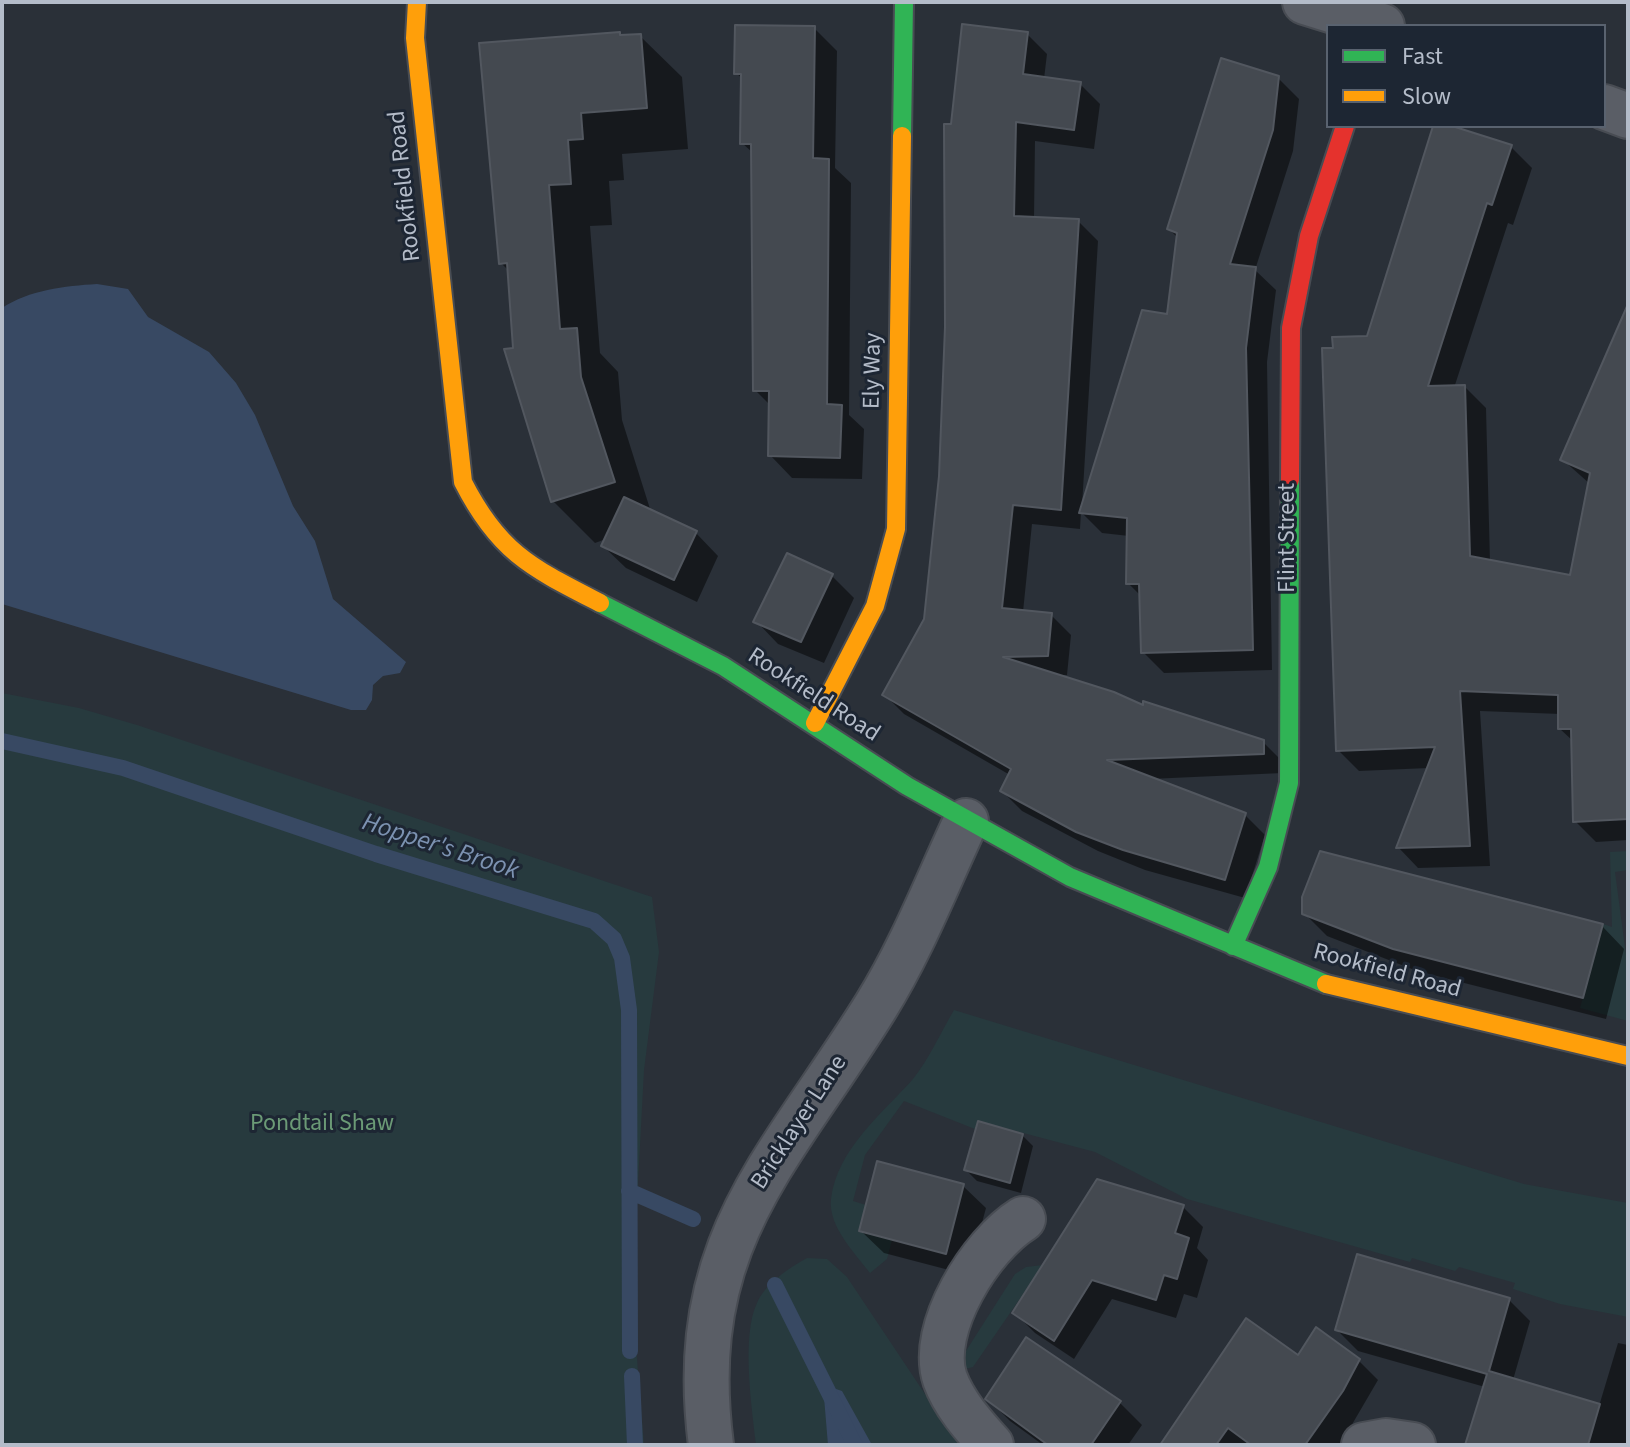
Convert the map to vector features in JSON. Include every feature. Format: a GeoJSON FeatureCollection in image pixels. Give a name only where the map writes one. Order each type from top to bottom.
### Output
{"type":"FeatureCollection","features":[{"type":"Feature","properties":{"kind":"street","name":"Rookfield Road"},"geometry":{"type":"LineString","coordinates":[[417,2],[415,38],[458,459],[470,500],[497,538],[532,568],[688,646],[815,723],[966,821],[1070,877],[1335,987],[1628,1056]]}},
{"type":"Feature","properties":{"kind":"street","name":"Ely Way"},"geometry":{"type":"LineString","coordinates":[[815,723],[870,621],[892,561],[896,529],[904,2]]}},
{"type":"Feature","properties":{"kind":"street"},"geometry":{"type":"LineString","coordinates":[[1305,2],[1374,24]]}},
{"type":"Feature","properties":{"kind":"street"},"geometry":{"type":"LineString","coordinates":[[1606,108],[1628,116]]}},
{"type":"Feature","properties":{"kind":"street","name":"Flint Street"},"geometry":{"type":"LineString","coordinates":[[1233,946],[1271,868],[1285,817],[1289,783],[1291,328],[1309,236],[1344,128]]}},
{"type":"Feature","properties":{"kind":"street","name":"Bricklayer Lane"},"geometry":{"type":"LineString","coordinates":[[711,1445],[705,1351],[715,1286],[728,1251],[773,1159],[894,975],[966,821]]}},
{"type":"Feature","properties":{"kind":"street"},"geometry":{"type":"LineString","coordinates":[[991,1445],[957,1401],[945,1379],[941,1356],[951,1313],[966,1283],[1006,1230],[1023,1219]]}},
{"type":"Feature","properties":{"kind":"street"},"geometry":{"type":"LineString","coordinates":[[1364,1445],[1386,1441],[1413,1445]]}},
{"type":"Feature","properties":{"kind":"green space","name":"Pondtail Shaw"},"geometry":{"type":"Polygon","coordinates":[[[2,693],[79,708],[137,725],[652,897],[659,952],[644,1070],[632,1297],[644,1445],[2,1445],[2,693]]]}},
{"type":"Feature","properties":{"kind":"green space"},"geometry":{"type":"Polygon","coordinates":[[[1628,851],[1628,870],[1615,872],[1628,970],[1628,1021],[1580,1008],[1603,924],[1612,927],[1610,852],[1628,851]]]}},
{"type":"Feature","properties":{"kind":"green space"},"geometry":{"type":"Polygon","coordinates":[[[954,1010],[1524,1184],[1628,1203],[1628,1317],[1560,1304],[1513,1289],[1515,1283],[1459,1267],[1455,1271],[1412,1258],[1410,1262],[1187,1199],[1095,1152],[978,1121],[975,1129],[904,1101],[865,1155],[853,1201],[866,1205],[859,1231],[892,1240],[887,1259],[870,1273],[843,1238],[834,1219],[831,1199],[835,1181],[842,1164],[863,1133],[919,1071],[954,1010]]]}},
{"type":"Feature","properties":{"kind":"green space"},"geometry":{"type":"Polygon","coordinates":[[[807,1258],[827,1259],[847,1277],[959,1445],[756,1445],[749,1373],[752,1317],[766,1289],[807,1258]]]}},
{"type":"Feature","properties":{"kind":"green space"},"geometry":{"type":"Polygon","coordinates":[[[1043,1265],[973,1367],[965,1369],[961,1363],[964,1354],[1015,1274],[1026,1267],[1043,1265]]]}},
{"type":"Feature","properties":{"kind":"water"},"geometry":{"type":"Polygon","coordinates":[[[97,284],[128,289],[148,317],[209,352],[236,383],[255,415],[293,506],[315,541],[333,599],[406,662],[400,673],[383,676],[373,685],[372,700],[366,710],[351,710],[2,604],[2,308],[35,293],[97,284]]]}},
{"type":"Feature","properties":{"kind":"water"},"geometry":{"type":"Polygon","coordinates":[[[836,1389],[842,1391],[872,1445],[828,1445],[824,1397],[836,1389]]]}},
{"type":"Feature","properties":{"kind":"building"},"geometry":{"type":"Polygon","coordinates":[[[962,24],[1028,32],[1023,74],[1081,82],[1074,130],[1016,122],[1014,216],[1079,219],[1061,510],[1013,505],[1002,608],[1052,613],[1048,656],[1003,657],[1114,692],[1143,705],[1143,701],[1264,740],[1264,754],[1107,760],[1246,813],[1225,880],[1123,850],[1076,832],[1000,791],[1011,769],[882,695],[924,619],[939,476],[945,327],[944,124],[951,124],[962,24]]]}},
{"type":"Feature","properties":{"kind":"building"},"geometry":{"type":"Polygon","coordinates":[[[735,25],[815,26],[813,158],[829,159],[827,404],[842,405],[840,458],[768,456],[769,391],[753,391],[751,144],[740,144],[741,74],[734,74],[735,25]]]}},
{"type":"Feature","properties":{"kind":"building"},"geometry":{"type":"Polygon","coordinates":[[[620,32],[620,35],[641,34],[647,108],[581,113],[583,139],[568,140],[571,184],[549,185],[560,329],[577,328],[581,377],[615,482],[551,502],[504,349],[513,348],[507,263],[499,264],[479,43],[620,32]]]}},
{"type":"Feature","properties":{"kind":"building"},"geometry":{"type":"Polygon","coordinates":[[[1221,58],[1279,76],[1273,130],[1230,264],[1256,267],[1246,348],[1253,650],[1141,653],[1139,584],[1126,584],[1127,518],[1079,513],[1142,310],[1167,314],[1177,233],[1167,229],[1221,58]]]}},
{"type":"Feature","properties":{"kind":"building"},"geometry":{"type":"Polygon","coordinates":[[[1432,128],[1458,128],[1512,145],[1492,205],[1487,203],[1428,386],[1465,385],[1470,556],[1570,575],[1590,473],[1560,460],[1628,304],[1628,819],[1573,822],[1571,729],[1558,729],[1558,695],[1460,691],[1470,846],[1396,848],[1435,747],[1336,751],[1322,348],[1333,348],[1332,337],[1367,336],[1432,128]]]}},
{"type":"Feature","properties":{"kind":"building"},"geometry":{"type":"Polygon","coordinates":[[[624,497],[697,531],[674,580],[601,546],[624,497]]]}},
{"type":"Feature","properties":{"kind":"building"},"geometry":{"type":"Polygon","coordinates":[[[787,553],[833,574],[801,642],[753,622],[787,553]]]}},
{"type":"Feature","properties":{"kind":"building"},"geometry":{"type":"Polygon","coordinates":[[[1320,851],[1603,924],[1583,998],[1393,949],[1302,914],[1302,897],[1320,851]]]}},
{"type":"Feature","properties":{"kind":"building"},"geometry":{"type":"Polygon","coordinates":[[[978,1121],[1023,1134],[1010,1183],[964,1170],[978,1121]]]}},
{"type":"Feature","properties":{"kind":"building"},"geometry":{"type":"Polygon","coordinates":[[[877,1161],[964,1184],[946,1254],[859,1231],[877,1161]]]}},
{"type":"Feature","properties":{"kind":"building"},"geometry":{"type":"Polygon","coordinates":[[[1097,1179],[1184,1205],[1175,1233],[1189,1238],[1177,1279],[1164,1275],[1156,1300],[1092,1280],[1054,1341],[1012,1313],[1097,1179]]]}},
{"type":"Feature","properties":{"kind":"building"},"geometry":{"type":"Polygon","coordinates":[[[1357,1254],[1510,1298],[1489,1371],[1600,1404],[1588,1445],[1465,1445],[1487,1374],[1335,1330],[1357,1254]]]}},
{"type":"Feature","properties":{"kind":"building"},"geometry":{"type":"Polygon","coordinates":[[[1246,1318],[1298,1355],[1316,1327],[1360,1359],[1343,1391],[1305,1445],[1251,1445],[1228,1428],[1216,1445],[1160,1445],[1246,1318]]]}},
{"type":"Feature","properties":{"kind":"building"},"geometry":{"type":"Polygon","coordinates":[[[1026,1337],[1121,1401],[1091,1445],[1048,1445],[985,1399],[1026,1337]]]}},
{"type":"Feature","properties":{"kind":"waterway","name":"Hopper's Brook"},"geometry":{"type":"LineString","coordinates":[[2,741],[123,768],[376,854],[594,921],[614,939],[622,958],[629,1010],[630,1351]]}},
{"type":"Feature","properties":{"kind":"waterway","name":"Hopper's Brook"},"geometry":{"type":"LineString","coordinates":[[629,1191],[693,1219]]}},
{"type":"Feature","properties":{"kind":"waterway","name":"Hopper's Brook"},"geometry":{"type":"LineString","coordinates":[[775,1285],[855,1445]]}},
{"type":"Feature","properties":{"kind":"waterway","name":"Hopper's Brook"},"geometry":{"type":"LineString","coordinates":[[632,1376],[635,1445]]}},
{"type":"Feature","properties":{"kind":"traffic: fast"},"geometry":{"type":"LineString","coordinates":[[902,136],[904,2]]}},
{"type":"Feature","properties":{"kind":"traffic: fast"},"geometry":{"type":"LineString","coordinates":[[1233,946],[1268,867],[1289,783],[1290,480]]}},
{"type":"Feature","properties":{"kind":"traffic: fast"},"geometry":{"type":"LineString","coordinates":[[600,603],[723,666],[907,786],[1070,877],[1326,984]]}},
{"type":"Feature","properties":{"kind":"traffic: slow"},"geometry":{"type":"LineString","coordinates":[[417,2],[415,38],[463,482],[476,506],[504,542],[536,568],[600,603]]}},
{"type":"Feature","properties":{"kind":"traffic: slow"},"geometry":{"type":"LineString","coordinates":[[815,723],[875,606],[896,529],[902,136]]}},
{"type":"Feature","properties":{"kind":"traffic: slow"},"geometry":{"type":"LineString","coordinates":[[1326,984],[1628,1056]]}},
{"type":"Feature","properties":{"kind":"traffic: jam"},"geometry":{"type":"LineString","coordinates":[[1290,480],[1291,328],[1309,236],[1344,128]]}}]}
